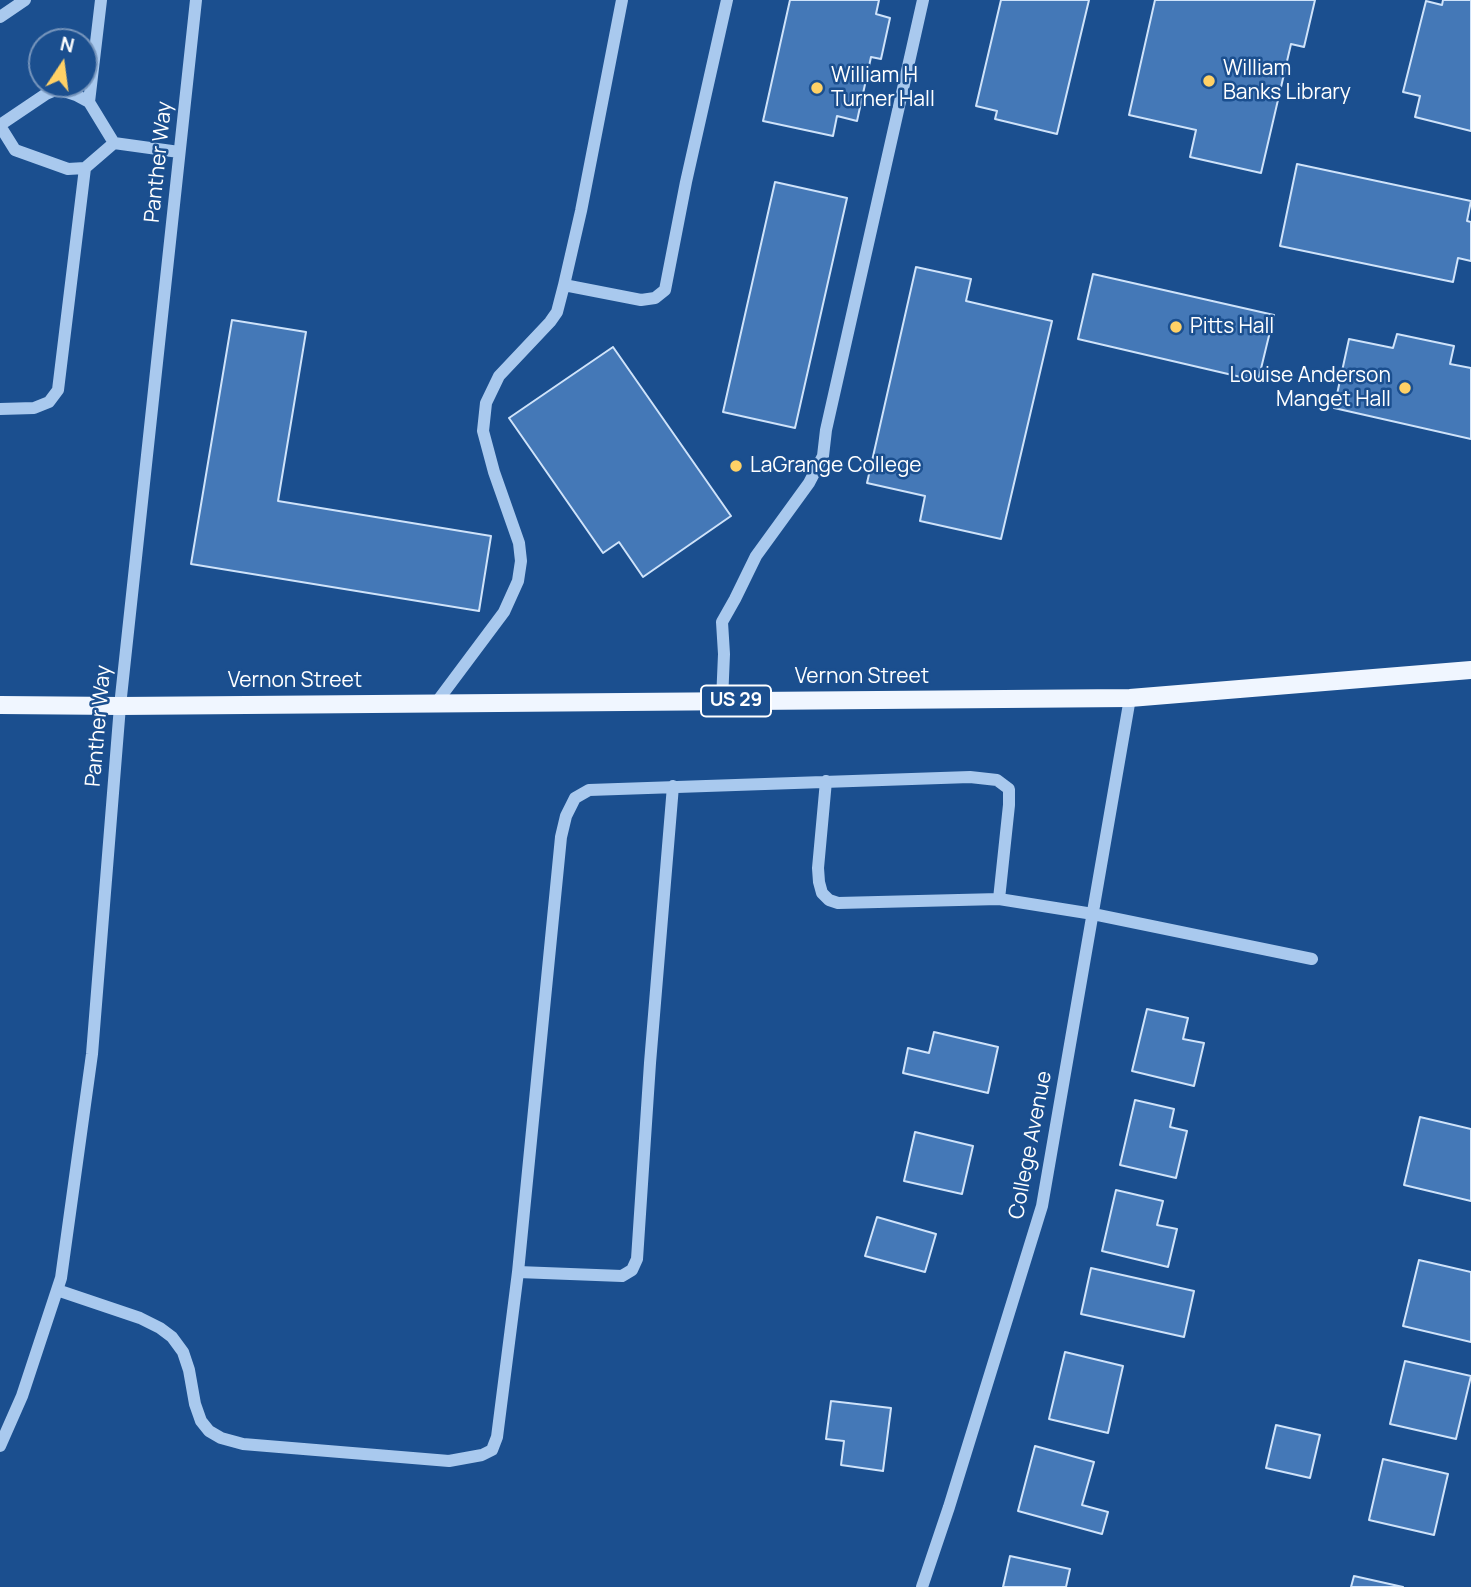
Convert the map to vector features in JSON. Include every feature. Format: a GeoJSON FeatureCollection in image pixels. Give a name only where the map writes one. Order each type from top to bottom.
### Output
{"type":"FeatureCollection","features":[{"type":"Feature","properties":{"kind":"main road","name":"Vernon Street"},"geometry":{"type":"LineString","coordinates":[[0,705],[1130,698],[1471,670]]}},
{"type":"Feature","properties":{"kind":"street"},"geometry":{"type":"LineString","coordinates":[[0,17],[24,0]]}},
{"type":"Feature","properties":{"kind":"street"},"geometry":{"type":"LineString","coordinates":[[89,102],[101,0]]}},
{"type":"Feature","properties":{"kind":"street","name":"Panther Way"},"geometry":{"type":"LineString","coordinates":[[0,1446],[22,1395],[61,1278],[92,1055],[120,706],[196,0]]}},
{"type":"Feature","properties":{"kind":"street"},"geometry":{"type":"LineString","coordinates":[[436,703],[504,612],[518,581],[521,561],[519,543],[483,431],[486,403],[499,376],[557,312],[622,0]]}},
{"type":"Feature","properties":{"kind":"street"},"geometry":{"type":"LineString","coordinates":[[564,285],[640,300],[655,298],[665,290],[727,0]]}},
{"type":"Feature","properties":{"kind":"street"},"geometry":{"type":"LineString","coordinates":[[722,701],[722,622],[756,556],[809,483],[823,456],[826,430],[923,0]]}},
{"type":"Feature","properties":{"kind":"street"},"geometry":{"type":"LineString","coordinates":[[114,144],[89,102],[58,89],[0,125],[15,149],[68,169],[85,168],[114,144],[179,152]]}},
{"type":"Feature","properties":{"kind":"street"},"geometry":{"type":"LineString","coordinates":[[0,409],[34,408],[49,402],[58,390],[85,168]]}},
{"type":"Feature","properties":{"kind":"street","name":"College Avenue"},"geometry":{"type":"LineString","coordinates":[[922,1587],[1042,1206],[1130,698]]}},
{"type":"Feature","properties":{"kind":"street"},"geometry":{"type":"LineString","coordinates":[[57,1290],[140,1318],[172,1337],[183,1352],[201,1421],[209,1431],[221,1438],[243,1444],[449,1461],[482,1455],[492,1450],[495,1445],[518,1272],[560,850],[566,816],[575,798],[589,790],[673,786],[970,777],[997,780],[1009,789],[999,899]]}},
{"type":"Feature","properties":{"kind":"street"},"geometry":{"type":"LineString","coordinates":[[826,781],[818,869],[822,893],[829,900],[838,903],[999,899],[1093,914],[1312,959]]}},
{"type":"Feature","properties":{"kind":"street"},"geometry":{"type":"LineString","coordinates":[[518,1272],[622,1276],[632,1270],[636,1259],[673,786]]}},
{"type":"Feature","properties":{"kind":"building","name":"William H Turner Hall"},"geometry":{"type":"Polygon","coordinates":[[[790,0],[879,0],[876,14],[890,18],[881,59],[871,57],[857,121],[837,116],[833,136],[763,121],[790,0]]]}},
{"type":"Feature","properties":{"kind":"building"},"geometry":{"type":"Polygon","coordinates":[[[1001,0],[1089,0],[1057,134],[995,119],[997,111],[976,106],[1001,0]]]}},
{"type":"Feature","properties":{"kind":"building","name":"William Banks Library"},"geometry":{"type":"Polygon","coordinates":[[[1155,0],[1315,0],[1304,47],[1291,44],[1261,173],[1190,157],[1196,130],[1129,115],[1155,0]]]}},
{"type":"Feature","properties":{"kind":"building"},"geometry":{"type":"Polygon","coordinates":[[[1443,0],[1471,0],[1471,131],[1415,117],[1420,96],[1403,92],[1426,1],[1442,5],[1443,0]]]}},
{"type":"Feature","properties":{"kind":"building"},"geometry":{"type":"Polygon","coordinates":[[[1297,164],[1471,201],[1467,221],[1471,222],[1471,261],[1458,258],[1453,282],[1280,246],[1297,164]]]}},
{"type":"Feature","properties":{"kind":"building"},"geometry":{"type":"Polygon","coordinates":[[[775,182],[847,198],[795,428],[723,412],[775,182]]]}},
{"type":"Feature","properties":{"kind":"building"},"geometry":{"type":"Polygon","coordinates":[[[916,267],[971,279],[966,301],[1052,321],[1001,539],[920,521],[925,496],[867,483],[916,267]]]}},
{"type":"Feature","properties":{"kind":"building","name":"Pitts Hall"},"geometry":{"type":"Polygon","coordinates":[[[1093,274],[1274,315],[1258,381],[1078,339],[1093,274]]]}},
{"type":"Feature","properties":{"kind":"building"},"geometry":{"type":"Polygon","coordinates":[[[232,320],[306,332],[278,501],[491,536],[479,611],[191,564],[232,320]]]}},
{"type":"Feature","properties":{"kind":"building","name":"Louise Anderson Manget Hall"},"geometry":{"type":"Polygon","coordinates":[[[1397,334],[1454,346],[1450,364],[1471,368],[1471,439],[1334,408],[1349,339],[1393,348],[1397,334]]]}},
{"type":"Feature","properties":{"kind":"building"},"geometry":{"type":"Polygon","coordinates":[[[613,347],[731,516],[643,577],[619,542],[603,553],[509,418],[613,347]]]}},
{"type":"Feature","properties":{"kind":"building"},"geometry":{"type":"Polygon","coordinates":[[[1147,1009],[1188,1018],[1183,1039],[1204,1043],[1194,1086],[1132,1071],[1147,1009]]]}},
{"type":"Feature","properties":{"kind":"building"},"geometry":{"type":"Polygon","coordinates":[[[934,1032],[998,1047],[988,1093],[903,1073],[908,1048],[929,1053],[934,1032]]]}},
{"type":"Feature","properties":{"kind":"building"},"geometry":{"type":"Polygon","coordinates":[[[1135,1100],[1174,1109],[1170,1127],[1187,1131],[1176,1178],[1120,1165],[1135,1100]]]}},
{"type":"Feature","properties":{"kind":"building"},"geometry":{"type":"Polygon","coordinates":[[[1420,1117],[1471,1129],[1471,1201],[1404,1185],[1420,1117]]]}},
{"type":"Feature","properties":{"kind":"building"},"geometry":{"type":"Polygon","coordinates":[[[915,1132],[973,1146],[962,1194],[904,1181],[915,1132]]]}},
{"type":"Feature","properties":{"kind":"building"},"geometry":{"type":"Polygon","coordinates":[[[1116,1190],[1163,1201],[1157,1225],[1177,1229],[1168,1267],[1102,1251],[1116,1190]]]}},
{"type":"Feature","properties":{"kind":"building"},"geometry":{"type":"Polygon","coordinates":[[[877,1217],[936,1234],[925,1272],[865,1256],[877,1217]]]}},
{"type":"Feature","properties":{"kind":"building"},"geometry":{"type":"Polygon","coordinates":[[[1419,1260],[1471,1272],[1471,1342],[1403,1326],[1419,1260]]]}},
{"type":"Feature","properties":{"kind":"building"},"geometry":{"type":"Polygon","coordinates":[[[1091,1268],[1194,1291],[1184,1337],[1081,1314],[1091,1268]]]}},
{"type":"Feature","properties":{"kind":"building"},"geometry":{"type":"Polygon","coordinates":[[[1065,1352],[1123,1366],[1108,1433],[1049,1419],[1065,1352]]]}},
{"type":"Feature","properties":{"kind":"building"},"geometry":{"type":"Polygon","coordinates":[[[1405,1361],[1471,1376],[1456,1439],[1390,1424],[1405,1361]]]}},
{"type":"Feature","properties":{"kind":"building"},"geometry":{"type":"Polygon","coordinates":[[[831,1401],[891,1408],[883,1471],[841,1465],[844,1441],[826,1439],[831,1401]]]}},
{"type":"Feature","properties":{"kind":"building"},"geometry":{"type":"Polygon","coordinates":[[[1276,1425],[1320,1435],[1310,1478],[1266,1468],[1276,1425]]]}},
{"type":"Feature","properties":{"kind":"building"},"geometry":{"type":"Polygon","coordinates":[[[1035,1446],[1094,1462],[1082,1505],[1108,1512],[1102,1534],[1018,1511],[1035,1446]]]}},
{"type":"Feature","properties":{"kind":"building"},"geometry":{"type":"Polygon","coordinates":[[[1383,1459],[1448,1474],[1434,1535],[1369,1520],[1383,1459]]]}},
{"type":"Feature","properties":{"kind":"building"},"geometry":{"type":"Polygon","coordinates":[[[1010,1556],[1070,1569],[1066,1587],[1003,1587],[1010,1556]]]}},
{"type":"Feature","properties":{"kind":"building"},"geometry":{"type":"Polygon","coordinates":[[[1354,1576],[1403,1587],[1351,1587],[1354,1576]]]}},
{"type":"Feature","properties":{"kind":"place","name":"William Banks Library"},"geometry":{"type":"Point","coordinates":[1209,81]}},
{"type":"Feature","properties":{"kind":"place","name":"William H Turner Hall"},"geometry":{"type":"Point","coordinates":[817,88]}},
{"type":"Feature","properties":{"kind":"place","name":"Pitts Hall"},"geometry":{"type":"Point","coordinates":[1176,327]}},
{"type":"Feature","properties":{"kind":"place","name":"Louise Anderson Manget Hall"},"geometry":{"type":"Point","coordinates":[1405,388]}},
{"type":"Feature","properties":{"kind":"place","name":"LaGrange College"},"geometry":{"type":"Point","coordinates":[736,466]}}]}
